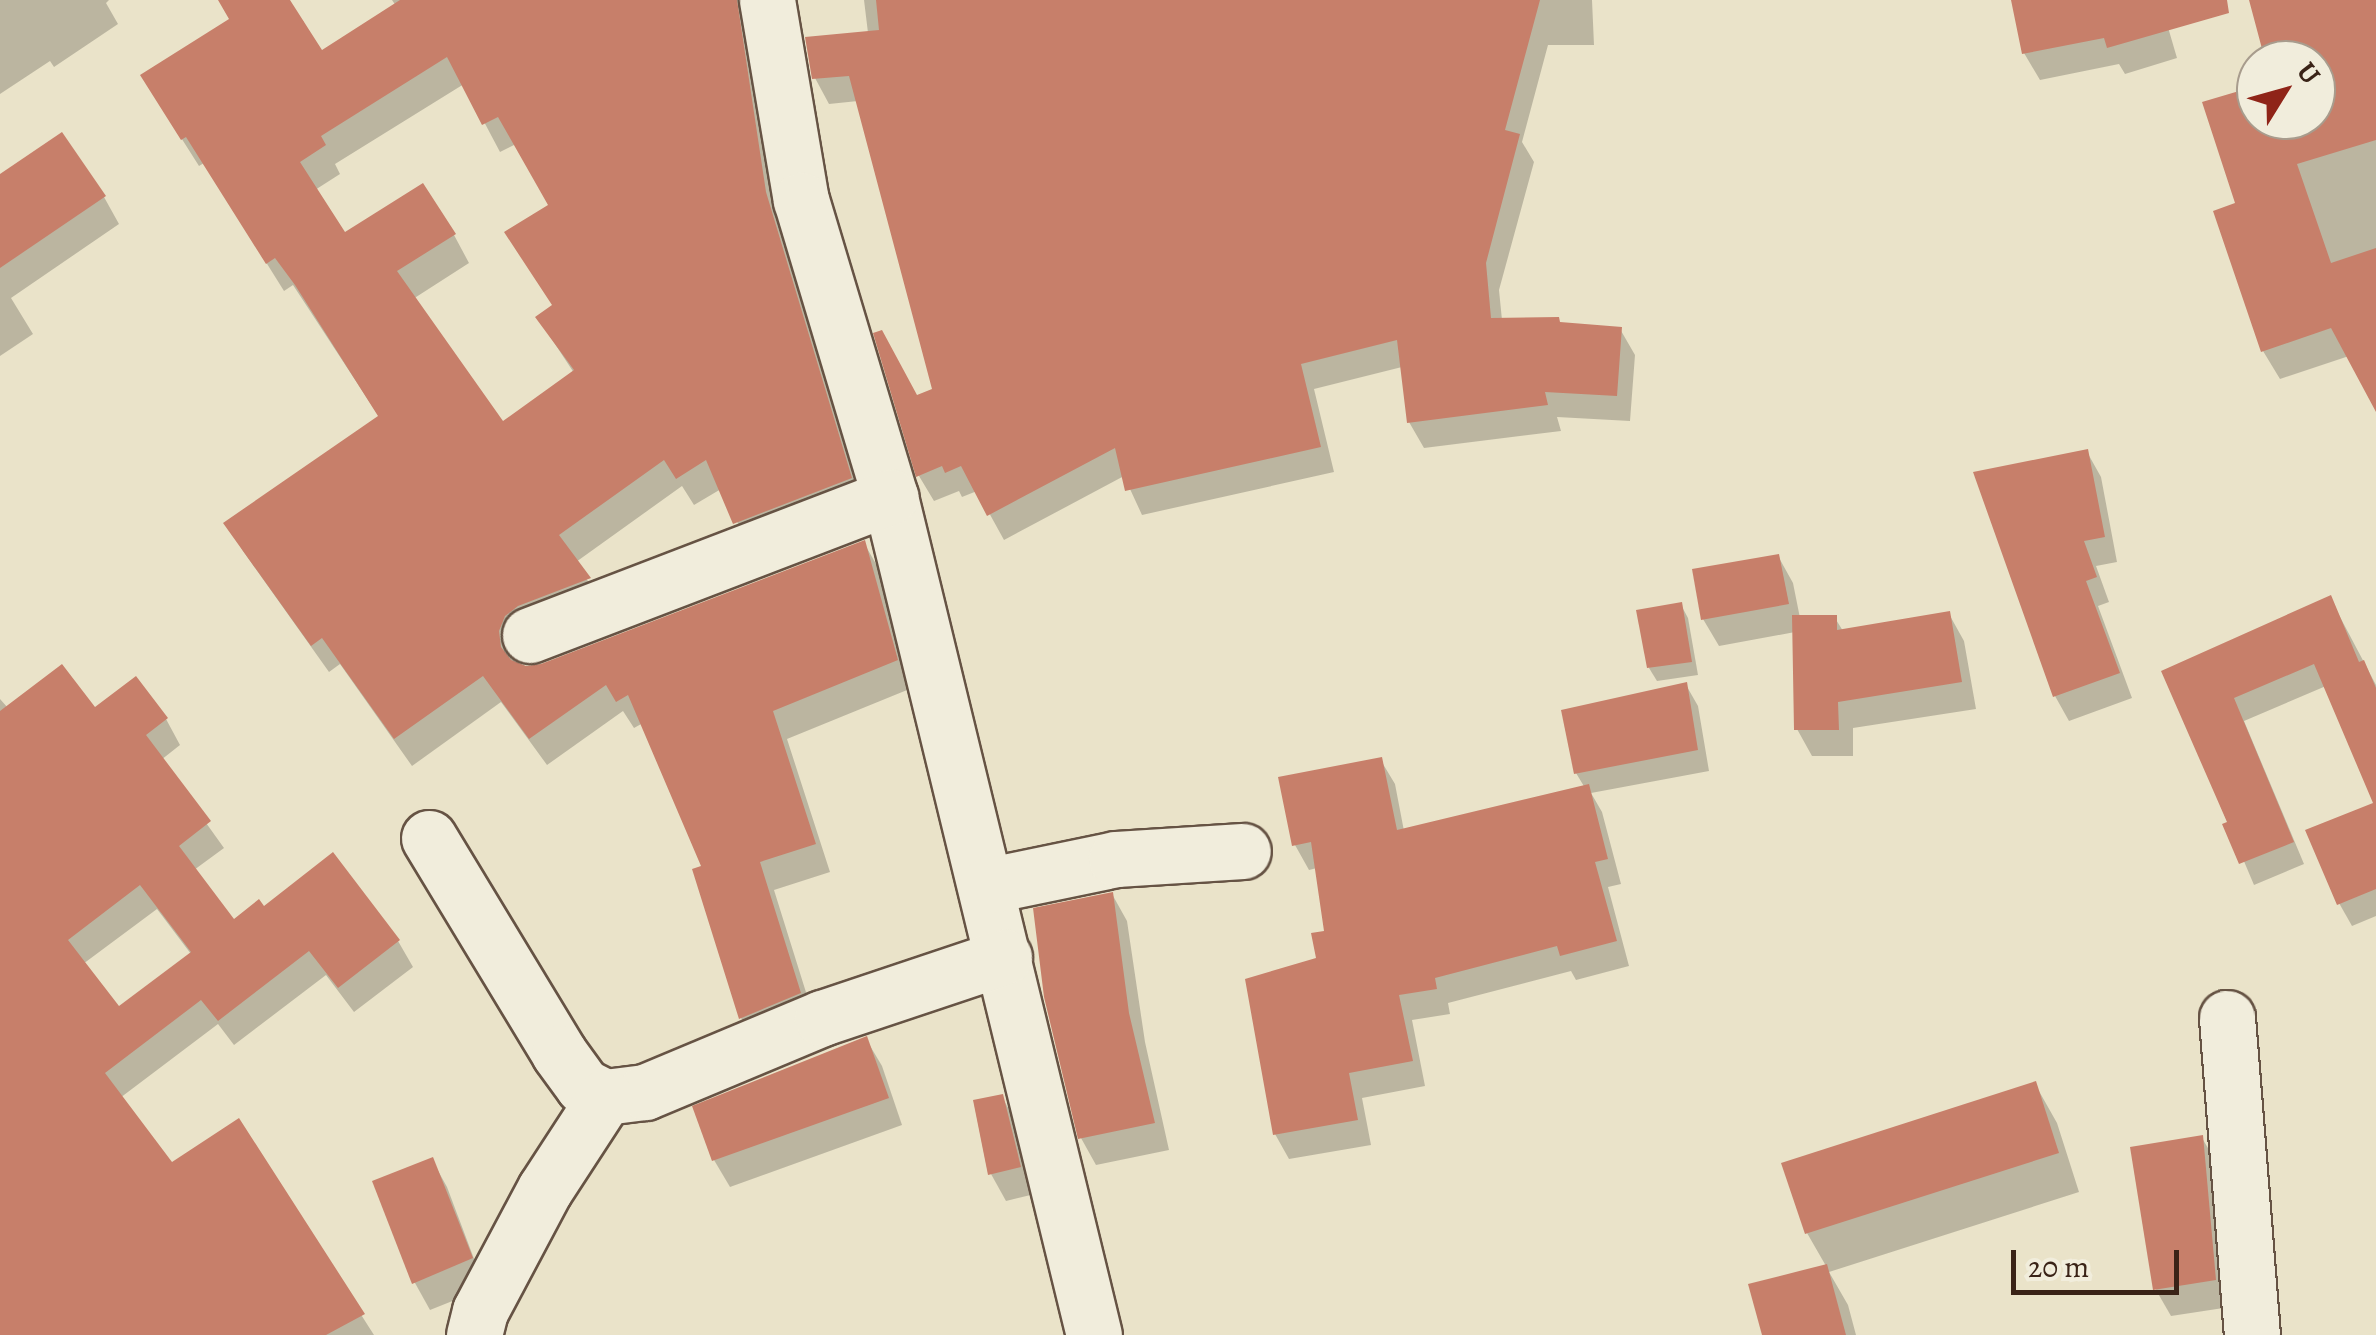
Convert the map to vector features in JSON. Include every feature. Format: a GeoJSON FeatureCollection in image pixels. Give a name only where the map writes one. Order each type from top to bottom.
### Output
{"type":"FeatureCollection","features":[{"type":"Feature","properties":{"kind":"street"},"geometry":{"type":"LineString","coordinates":[[767,0],[801,200],[890,497],[1094,1335]]}},
{"type":"Feature","properties":{"kind":"street"},"geometry":{"type":"LineString","coordinates":[[530,635],[890,497]]}},
{"type":"Feature","properties":{"kind":"street"},"geometry":{"type":"LineString","coordinates":[[428,838],[559,1053],[584,1086],[605,1096],[645,1092],[822,1018],[1004,957]]}},
{"type":"Feature","properties":{"kind":"street"},"geometry":{"type":"LineString","coordinates":[[986,886],[1116,858],[1243,851]]}},
{"type":"Feature","properties":{"kind":"street"},"geometry":{"type":"LineString","coordinates":[[2226,1018],[2252,1335]]}},
{"type":"Feature","properties":{"kind":"street"},"geometry":{"type":"LineString","coordinates":[[474,1335],[480,1311],[545,1189],[605,1096]]}},
{"type":"Feature","properties":{"kind":"building"},"geometry":{"type":"Polygon","coordinates":[[[218,0],[290,0],[322,50],[400,0],[737,0],[766,192],[852,478],[733,524],[706,460],[676,479],[664,460],[559,535],[591,578],[518,606],[505,616],[499,631],[501,647],[511,660],[526,666],[541,664],[865,540],[898,660],[773,711],[816,844],[760,862],[801,993],[739,1019],[692,869],[701,866],[628,695],[616,702],[606,685],[529,739],[483,676],[394,739],[322,638],[311,646],[223,523],[378,416],[295,285],[275,258],[266,264],[186,137],[181,140],[140,75],[229,19],[218,0]],[[447,57],[321,136],[326,145],[300,162],[345,232],[423,183],[456,234],[397,271],[503,421],[574,370],[535,317],[552,305],[504,232],[548,205],[498,117],[482,125],[447,57]]]}},
{"type":"Feature","properties":{"kind":"building"},"geometry":{"type":"Polygon","coordinates":[[[876,0],[1540,0],[1505,130],[1520,134],[1486,263],[1491,318],[1559,317],[1560,322],[1622,327],[1617,396],[1545,392],[1548,405],[1407,423],[1397,340],[1301,364],[1321,447],[1125,491],[1115,448],[987,516],[961,466],[945,473],[942,466],[916,477],[873,333],[882,330],[917,395],[932,389],[849,76],[812,79],[805,37],[879,30],[876,0]]]}},
{"type":"Feature","properties":{"kind":"building"},"geometry":{"type":"Polygon","coordinates":[[[2011,0],[2227,0],[2229,13],[2107,48],[2104,38],[2022,54],[2011,0]]]}},
{"type":"Feature","properties":{"kind":"building"},"geometry":{"type":"Polygon","coordinates":[[[2249,0],[2376,0],[2376,140],[2297,164],[2331,263],[2376,248],[2376,412],[2331,328],[2261,352],[2213,211],[2235,203],[2202,102],[2236,92],[2236,140],[2336,140],[2336,40],[2260,40],[2249,0]]]}},
{"type":"Feature","properties":{"kind":"building"},"geometry":{"type":"Polygon","coordinates":[[[62,132],[106,196],[0,268],[0,174],[62,132]]]}},
{"type":"Feature","properties":{"kind":"building"},"geometry":{"type":"Polygon","coordinates":[[[2088,449],[2105,537],[2084,541],[2097,577],[2086,581],[2120,673],[2053,697],[1973,472],[2088,449]]]}},
{"type":"Feature","properties":{"kind":"building"},"geometry":{"type":"Polygon","coordinates":[[[1779,554],[1789,604],[1701,620],[1692,569],[1779,554]]]}},
{"type":"Feature","properties":{"kind":"building"},"geometry":{"type":"Polygon","coordinates":[[[2331,595],[2359,662],[2364,660],[2376,688],[2376,889],[2337,905],[2305,830],[2373,803],[2314,664],[2234,698],[2294,842],[2239,864],[2222,824],[2227,822],[2161,671],[2331,595]]]}},
{"type":"Feature","properties":{"kind":"building"},"geometry":{"type":"Polygon","coordinates":[[[1682,602],[1692,662],[1647,668],[1636,610],[1682,602]]]}},
{"type":"Feature","properties":{"kind":"building"},"geometry":{"type":"Polygon","coordinates":[[[1950,611],[1962,682],[1838,702],[1839,730],[1794,730],[1792,615],[1837,615],[1837,630],[1950,611]]]}},
{"type":"Feature","properties":{"kind":"building"},"geometry":{"type":"Polygon","coordinates":[[[62,664],[95,707],[136,676],[168,718],[146,735],[211,821],[179,846],[234,919],[259,899],[264,906],[333,852],[400,940],[338,988],[309,951],[218,1021],[201,1000],[105,1073],[172,1162],[239,1118],[365,1314],[326,1335],[0,1335],[0,711],[62,664]],[[140,885],[68,940],[119,1006],[191,952],[140,885]]]}},
{"type":"Feature","properties":{"kind":"building"},"geometry":{"type":"Polygon","coordinates":[[[1687,682],[1698,750],[1574,774],[1561,710],[1687,682]]]}},
{"type":"Feature","properties":{"kind":"building"},"geometry":{"type":"Polygon","coordinates":[[[1382,757],[1397,830],[1589,784],[1608,859],[1595,862],[1617,941],[1560,956],[1557,946],[1435,978],[1437,989],[1399,995],[1413,1061],[1349,1073],[1358,1120],[1273,1135],[1245,979],[1316,958],[1311,933],[1324,931],[1311,842],[1292,846],[1278,777],[1382,757]]]}},
{"type":"Feature","properties":{"kind":"building"},"geometry":{"type":"Polygon","coordinates":[[[1113,892],[1129,1013],[1155,1123],[1078,1139],[1044,997],[1033,908],[1113,892]]]}},
{"type":"Feature","properties":{"kind":"building"},"geometry":{"type":"Polygon","coordinates":[[[867,1036],[889,1098],[712,1161],[692,1106],[867,1036]]]}},
{"type":"Feature","properties":{"kind":"building"},"geometry":{"type":"Polygon","coordinates":[[[2036,1081],[2059,1153],[1805,1234],[1781,1163],[2036,1081]]]}},
{"type":"Feature","properties":{"kind":"building"},"geometry":{"type":"Polygon","coordinates":[[[1003,1094],[1021,1167],[988,1175],[973,1100],[1003,1094]]]}},
{"type":"Feature","properties":{"kind":"building"},"geometry":{"type":"Polygon","coordinates":[[[2203,1135],[2216,1280],[2153,1290],[2130,1147],[2203,1135]]]}},
{"type":"Feature","properties":{"kind":"building"},"geometry":{"type":"Polygon","coordinates":[[[433,1157],[473,1258],[412,1284],[372,1181],[433,1157]]]}},
{"type":"Feature","properties":{"kind":"building"},"geometry":{"type":"Polygon","coordinates":[[[1827,1264],[1846,1335],[1762,1335],[1748,1284],[1827,1264]]]}}]}
